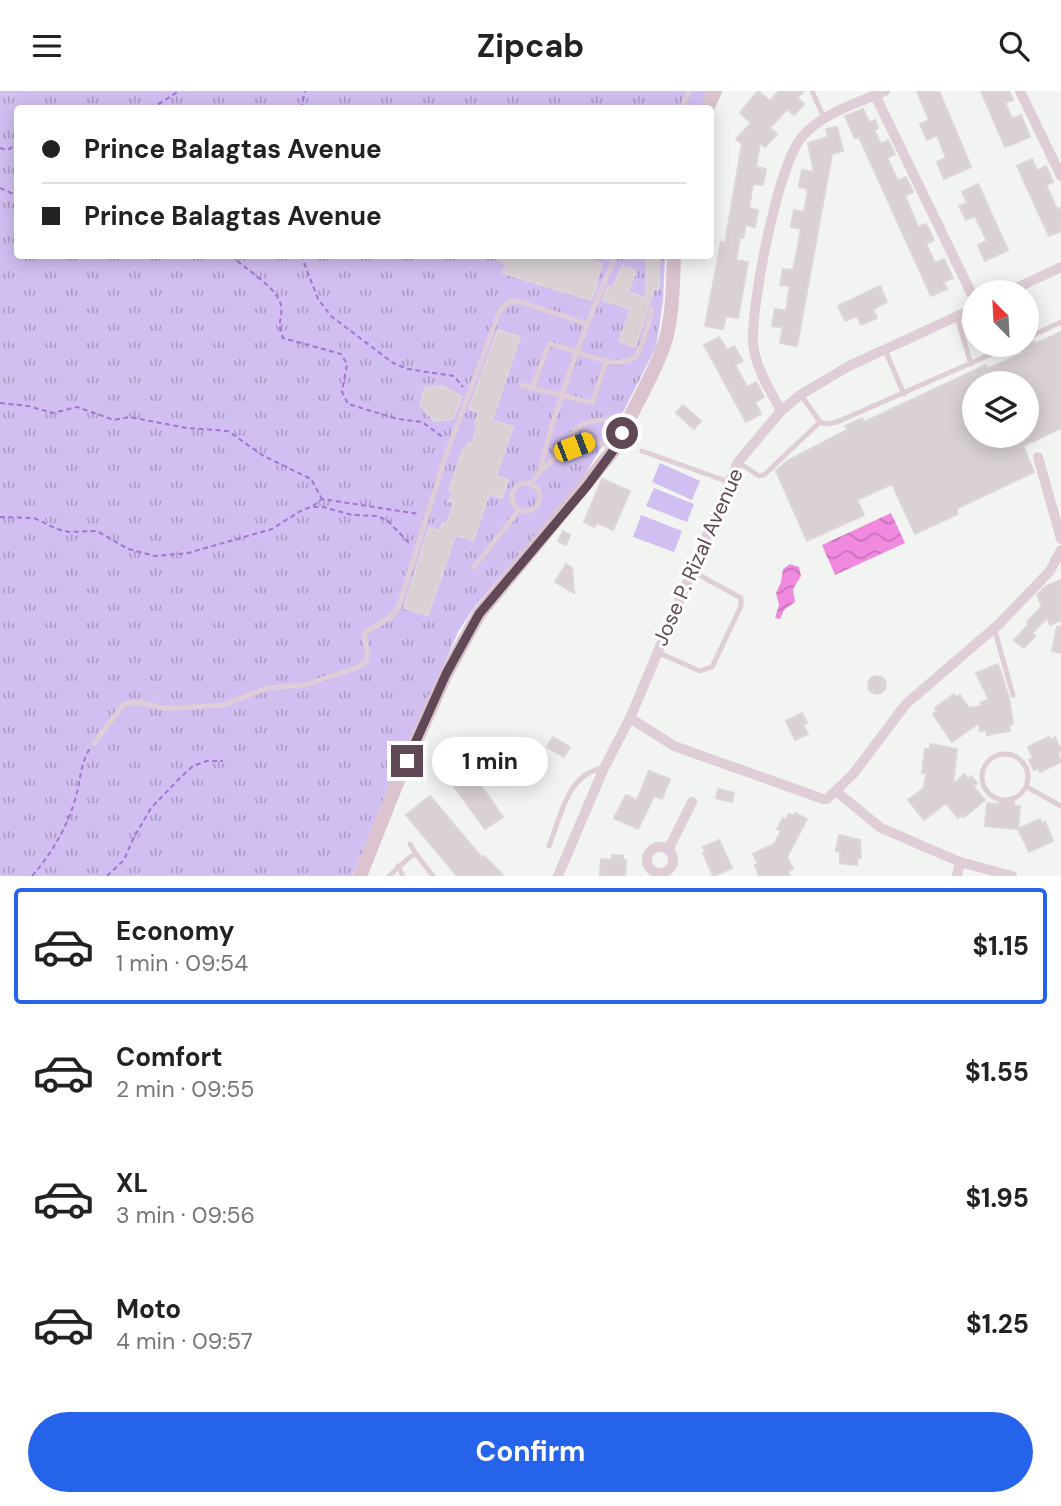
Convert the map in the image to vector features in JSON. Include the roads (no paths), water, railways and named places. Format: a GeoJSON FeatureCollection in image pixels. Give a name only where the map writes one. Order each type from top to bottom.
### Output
{"type":"FeatureCollection","features":[{"type":"Feature","properties":{"kind":"main road"},"geometry":{"type":"LineString","coordinates":[[360,876],[397,783],[461,644],[479,614],[616,447],[663,347],[672,296],[674,259]]}},
{"type":"Feature","properties":{"kind":"street"},"geometry":{"type":"LineString","coordinates":[[1020,91],[1061,176]]}},
{"type":"Feature","properties":{"kind":"street"},"geometry":{"type":"LineString","coordinates":[[781,411],[758,365],[754,321],[766,245],[789,159],[802,137],[824,118],[880,93],[966,280]]}},
{"type":"Feature","properties":{"kind":"street"},"geometry":{"type":"LineString","coordinates":[[1033,280],[1061,267]]}},
{"type":"Feature","properties":{"kind":"street","name":"Jose P. Rizal Avenue"},"geometry":{"type":"LineString","coordinates":[[558,876],[604,768],[630,718],[738,462],[781,411],[800,395],[849,366],[962,314]]}},
{"type":"Feature","properties":{"kind":"street"},"geometry":{"type":"LineString","coordinates":[[1038,457],[1061,539]]}},
{"type":"Feature","properties":{"kind":"street"},"geometry":{"type":"LineString","coordinates":[[630,718],[674,746],[823,799],[837,792],[854,773],[905,704],[995,628],[1060,559]]}},
{"type":"Feature","properties":{"kind":"street"},"geometry":{"type":"LineString","coordinates":[[837,792],[881,828],[960,862],[1012,876]]}},
{"type":"Feature","properties":{"kind":"street"},"geometry":{"type":"LineString","coordinates":[[668,849],[692,801]]}},
{"type":"Feature","properties":{"kind":"street"},"geometry":{"type":"LineString","coordinates":[[659,847],[668,849],[673,857],[671,866],[665,872],[656,874],[649,868],[648,855],[659,847]]}},
{"type":"Feature","properties":{"kind":"street"},"geometry":{"type":"LineString","coordinates":[[957,876],[960,862]]}},
{"type":"Feature","properties":{"kind":"lane"},"geometry":{"type":"LineString","coordinates":[[812,91],[824,118]]}},
{"type":"Feature","properties":{"kind":"lane"},"geometry":{"type":"LineString","coordinates":[[539,474],[552,420],[614,259]]}},
{"type":"Feature","properties":{"kind":"lane"},"geometry":{"type":"LineString","coordinates":[[94,743],[124,704],[141,702],[161,708],[224,705],[267,688],[305,685],[366,662],[368,655],[364,636],[391,617],[399,606],[468,394],[504,305],[518,301],[587,324]]}},
{"type":"Feature","properties":{"kind":"lane"},"geometry":{"type":"LineString","coordinates":[[532,389],[547,345],[551,343],[606,362],[625,363],[633,360],[639,352],[652,309]]}},
{"type":"Feature","properties":{"kind":"lane"},"geometry":{"type":"LineString","coordinates":[[957,317],[971,363]]}},
{"type":"Feature","properties":{"kind":"lane"},"geometry":{"type":"LineString","coordinates":[[1040,332],[1061,322]]}},
{"type":"Feature","properties":{"kind":"lane"},"geometry":{"type":"LineString","coordinates":[[885,350],[904,394]]}},
{"type":"Feature","properties":{"kind":"lane"},"geometry":{"type":"LineString","coordinates":[[800,395],[820,422],[827,424],[904,394],[985,357]]}},
{"type":"Feature","properties":{"kind":"lane"},"geometry":{"type":"LineString","coordinates":[[522,385],[592,403],[606,362]]}},
{"type":"Feature","properties":{"kind":"lane"},"geometry":{"type":"LineString","coordinates":[[531,483],[555,460],[576,427],[590,421],[627,420]]}},
{"type":"Feature","properties":{"kind":"lane"},"geometry":{"type":"LineString","coordinates":[[738,462],[760,476],[764,475],[820,422]]}},
{"type":"Feature","properties":{"kind":"lane"},"geometry":{"type":"LineString","coordinates":[[559,453],[589,441],[616,447]]}},
{"type":"Feature","properties":{"kind":"lane"},"geometry":{"type":"LineString","coordinates":[[642,451],[729,482]]}},
{"type":"Feature","properties":{"kind":"lane"},"geometry":{"type":"LineString","coordinates":[[531,483],[538,487],[540,503],[527,512],[519,510],[514,505],[513,491],[518,485],[531,483]]}},
{"type":"Feature","properties":{"kind":"lane"},"geometry":{"type":"LineString","coordinates":[[474,567],[519,510]]}},
{"type":"Feature","properties":{"kind":"lane"},"geometry":{"type":"LineString","coordinates":[[656,652],[700,671],[712,667],[741,606],[741,598],[733,592],[692,571]]}},
{"type":"Feature","properties":{"kind":"lane"},"geometry":{"type":"LineString","coordinates":[[995,628],[1013,695]]}},
{"type":"Feature","properties":{"kind":"lane"},"geometry":{"type":"LineString","coordinates":[[1013,755],[1027,768],[1027,787],[1020,796],[1012,800],[994,798],[984,786],[983,771],[987,763],[997,756],[1013,755]]}},
{"type":"Feature","properties":{"kind":"lane"},"geometry":{"type":"LineString","coordinates":[[549,846],[573,785],[584,775],[604,768]]}},
{"type":"Feature","properties":{"kind":"lane"},"geometry":{"type":"LineString","coordinates":[[1027,787],[1061,807]]}},
{"type":"Feature","properties":{"kind":"lane"},"geometry":{"type":"LineString","coordinates":[[410,844],[433,876]]}},
{"type":"Feature","properties":{"kind":"lane"},"geometry":{"type":"LineString","coordinates":[[389,876],[416,854]]}},
{"type":"Feature","properties":{"kind":"lane"},"geometry":{"type":"LineString","coordinates":[[398,866],[403,876]]}},
{"type":"Feature","properties":{"kind":"water"},"geometry":{"type":"Polygon","coordinates":[[[891,513],[905,543],[835,575],[822,545],[891,513]]]}},
{"type":"Feature","properties":{"kind":"water"},"geometry":{"type":"Polygon","coordinates":[[[790,564],[799,567],[801,576],[793,589],[795,602],[784,610],[780,619],[775,618],[779,605],[776,593],[783,569],[790,564]]]}}]}
